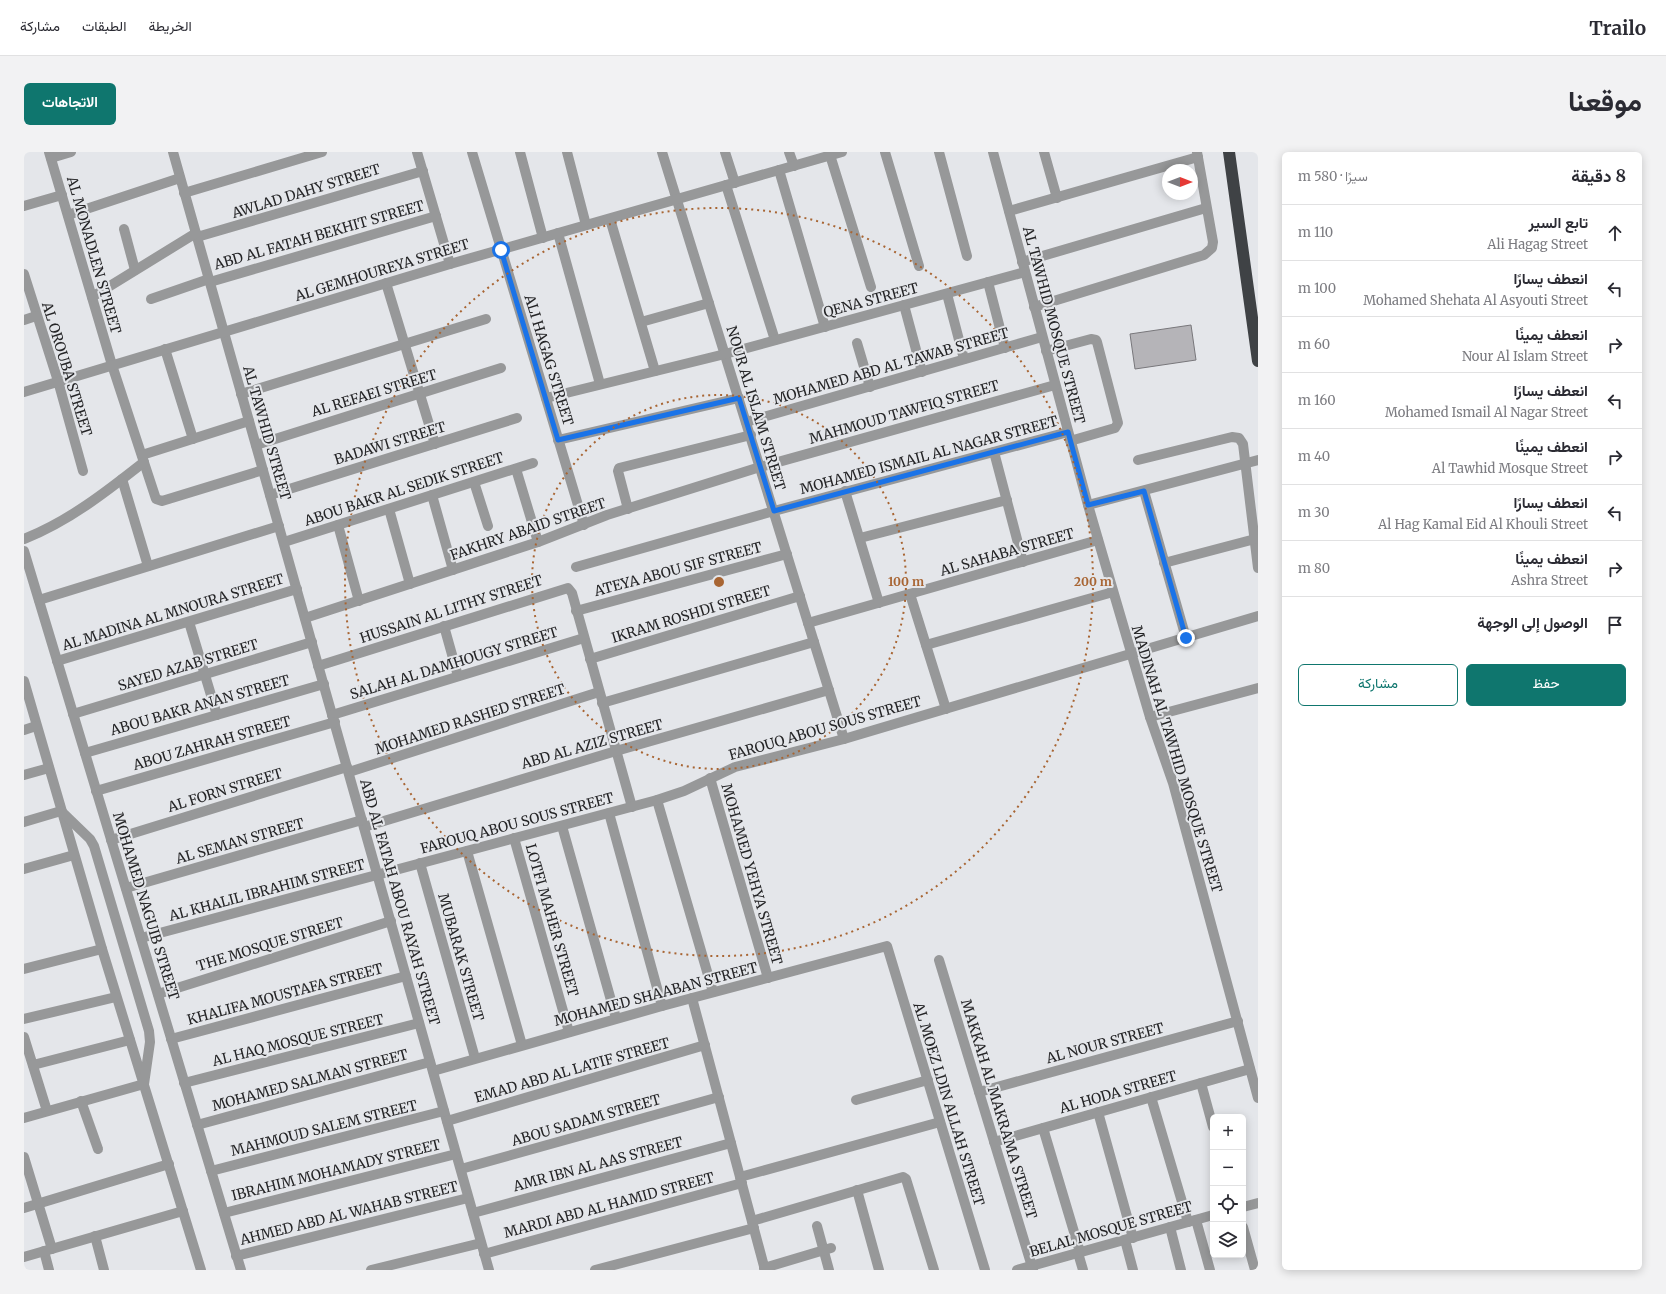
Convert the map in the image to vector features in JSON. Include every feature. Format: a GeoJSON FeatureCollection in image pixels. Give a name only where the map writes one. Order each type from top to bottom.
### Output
{"type":"FeatureCollection","features":[{"type":"Feature","properties":{"kind":"highway"},"geometry":{"type":"LineString","coordinates":[[1229,152],[1258,361]]}},
{"type":"Feature","properties":{"kind":"street"},"geometry":{"type":"LineString","coordinates":[[50,155],[71,152]]}},
{"type":"Feature","properties":{"kind":"street","name":"AL TAWHID STREET"},"geometry":{"type":"LineString","coordinates":[[173,152],[284,542]]}},
{"type":"Feature","properties":{"kind":"street"},"geometry":{"type":"LineString","coordinates":[[184,193],[322,152]]}},
{"type":"Feature","properties":{"kind":"street"},"geometry":{"type":"LineString","coordinates":[[417,152],[450,264]]}},
{"type":"Feature","properties":{"kind":"street","name":"ALI HAGAG STREET"},"geometry":{"type":"LineString","coordinates":[[472,152],[584,525]]}},
{"type":"Feature","properties":{"kind":"street"},"geometry":{"type":"LineString","coordinates":[[520,152],[543,238]]}},
{"type":"Feature","properties":{"kind":"street"},"geometry":{"type":"LineString","coordinates":[[567,152],[586,225]]}},
{"type":"Feature","properties":{"kind":"street","name":"NOUR AL ISLAM STREET"},"geometry":{"type":"LineString","coordinates":[[662,152],[844,739]]}},
{"type":"Feature","properties":{"kind":"street"},"geometry":{"type":"LineString","coordinates":[[725,152],[730,184],[775,340]]}},
{"type":"Feature","properties":{"kind":"street"},"geometry":{"type":"LineString","coordinates":[[789,152],[794,166]]}},
{"type":"Feature","properties":{"kind":"street","name":"AL GEMHOUREYA STREET"},"geometry":{"type":"LineString","coordinates":[[24,392],[450,264],[842,152]]}},
{"type":"Feature","properties":{"kind":"street"},"geometry":{"type":"LineString","coordinates":[[885,152],[919,266]]}},
{"type":"Feature","properties":{"kind":"street"},"geometry":{"type":"LineString","coordinates":[[939,152],[967,256]]}},
{"type":"Feature","properties":{"kind":"street","name":"AL TAWHID MOSQUE STREET"},"geometry":{"type":"LineString","coordinates":[[993,152],[1088,505]]}},
{"type":"Feature","properties":{"kind":"street"},"geometry":{"type":"LineString","coordinates":[[1044,152],[1057,198]]}},
{"type":"Feature","properties":{"kind":"street","name":"AL MONADLEN STREET"},"geometry":{"type":"LineString","coordinates":[[50,155],[112,365],[156,498],[160,501],[263,470]]}},
{"type":"Feature","properties":{"kind":"street"},"geometry":{"type":"LineString","coordinates":[[830,155],[870,287]]}},
{"type":"Feature","properties":{"kind":"street"},"geometry":{"type":"LineString","coordinates":[[1009,211],[1198,155],[1212,236],[1212,248],[1204,255],[1034,307]]}},
{"type":"Feature","properties":{"kind":"street"},"geometry":{"type":"LineString","coordinates":[[779,170],[825,327]]}},
{"type":"Feature","properties":{"kind":"street","name":"AWLAD DAHY STREET"},"geometry":{"type":"LineString","coordinates":[[92,297],[196,235],[423,171]]}},
{"type":"Feature","properties":{"kind":"street"},"geometry":{"type":"LineString","coordinates":[[68,215],[180,178]]}},
{"type":"Feature","properties":{"kind":"street"},"geometry":{"type":"LineString","coordinates":[[24,206],[62,195]]}},
{"type":"Feature","properties":{"kind":"street"},"geometry":{"type":"LineString","coordinates":[[1022,262],[1206,208]]}},
{"type":"Feature","properties":{"kind":"street","name":"ABD AL FATAH BEKHIT STREET"},"geometry":{"type":"LineString","coordinates":[[151,299],[436,216]]}},
{"type":"Feature","properties":{"kind":"street"},"geometry":{"type":"LineString","coordinates":[[610,218],[655,371]]}},
{"type":"Feature","properties":{"kind":"street"},"geometry":{"type":"LineString","coordinates":[[124,229],[135,270]]}},
{"type":"Feature","properties":{"kind":"street"},"geometry":{"type":"LineString","coordinates":[[558,234],[600,384]]}},
{"type":"Feature","properties":{"kind":"street","name":"QENA STREET"},"geometry":{"type":"LineString","coordinates":[[725,354],[1025,272]]}},
{"type":"Feature","properties":{"kind":"street","name":"AL OROUBA STREET"},"geometry":{"type":"LineString","coordinates":[[24,274],[58,382],[82,471]]}},
{"type":"Feature","properties":{"kind":"street"},"geometry":{"type":"LineString","coordinates":[[988,282],[1005,348]]}},
{"type":"Feature","properties":{"kind":"street"},"geometry":{"type":"LineString","coordinates":[[386,283],[435,444]]}},
{"type":"Feature","properties":{"kind":"street"},"geometry":{"type":"LineString","coordinates":[[947,294],[964,359]]}},
{"type":"Feature","properties":{"kind":"street"},"geometry":{"type":"LineString","coordinates":[[641,322],[709,303]]}},
{"type":"Feature","properties":{"kind":"street"},"geometry":{"type":"LineString","coordinates":[[904,305],[922,372]]}},
{"type":"Feature","properties":{"kind":"street"},"geometry":{"type":"LineString","coordinates":[[24,320],[36,316]]}},
{"type":"Feature","properties":{"kind":"street"},"geometry":{"type":"LineString","coordinates":[[242,394],[486,319]]}},
{"type":"Feature","properties":{"kind":"street","name":"MOHAMED ABD AL TAWAB STREET"},"geometry":{"type":"LineString","coordinates":[[746,422],[1042,337]]}},
{"type":"Feature","properties":{"kind":"street","name":"MOHAMED ISMAIL AL NAGAR STREET"},"geometry":{"type":"LineString","coordinates":[[576,567],[845,491],[994,452],[1115,428],[1118,423],[1096,340],[1091,339],[1046,351]]}},
{"type":"Feature","properties":{"kind":"street"},"geometry":{"type":"LineString","coordinates":[[857,343],[870,386]]}},
{"type":"Feature","properties":{"kind":"street"},"geometry":{"type":"LineString","coordinates":[[165,349],[193,439]]}},
{"type":"Feature","properties":{"kind":"street"},"geometry":{"type":"LineString","coordinates":[[546,398],[725,354]]}},
{"type":"Feature","properties":{"kind":"street","name":"AL REFAEI STREET"},"geometry":{"type":"LineString","coordinates":[[256,445],[501,368]]}},
{"type":"Feature","properties":{"kind":"street","name":"MAHMOUD TAWFIQ STREET"},"geometry":{"type":"LineString","coordinates":[[760,467],[1055,385]]}},
{"type":"Feature","properties":{"kind":"street"},"geometry":{"type":"LineString","coordinates":[[558,440],[739,398]]}},
{"type":"Feature","properties":{"kind":"street","name":"BADAWI STREET"},"geometry":{"type":"LineString","coordinates":[[270,494],[517,418]]}},
{"type":"Feature","properties":{"kind":"street"},"geometry":{"type":"LineString","coordinates":[[24,539],[62,522],[80,511],[122,479],[143,458],[193,439],[249,421]]}},
{"type":"Feature","properties":{"kind":"street"},"geometry":{"type":"LineString","coordinates":[[628,509],[618,469],[751,435]]}},
{"type":"Feature","properties":{"kind":"street"},"geometry":{"type":"LineString","coordinates":[[1138,460],[1235,437],[1242,441],[1258,568]]}},
{"type":"Feature","properties":{"kind":"street"},"geometry":{"type":"LineString","coordinates":[[994,452],[1023,562]]}},
{"type":"Feature","properties":{"kind":"street"},"geometry":{"type":"LineString","coordinates":[[1088,505],[1258,460]]}},
{"type":"Feature","properties":{"kind":"street","name":"ABOU BAKR AL SEDIK STREET"},"geometry":{"type":"LineString","coordinates":[[284,542],[533,463]]}},
{"type":"Feature","properties":{"kind":"street","name":"FAKHRY ABAID STREET"},"geometry":{"type":"LineString","coordinates":[[305,618],[538,542],[628,509],[760,467]]}},
{"type":"Feature","properties":{"kind":"street"},"geometry":{"type":"LineString","coordinates":[[516,469],[538,542]]}},
{"type":"Feature","properties":{"kind":"street"},"geometry":{"type":"LineString","coordinates":[[122,479],[148,566]]}},
{"type":"Feature","properties":{"kind":"street"},"geometry":{"type":"LineString","coordinates":[[474,482],[488,526]]}},
{"type":"Feature","properties":{"kind":"street"},"geometry":{"type":"LineString","coordinates":[[845,491],[879,603]]}},
{"type":"Feature","properties":{"kind":"street"},"geometry":{"type":"LineString","coordinates":[[1144,491],[1186,638]]}},
{"type":"Feature","properties":{"kind":"street"},"geometry":{"type":"LineString","coordinates":[[432,495],[453,570]]}},
{"type":"Feature","properties":{"kind":"street"},"geometry":{"type":"LineString","coordinates":[[860,538],[1007,500]]}},
{"type":"Feature","properties":{"kind":"street","name":"MADINAH AL TAWHID MOSQUE STREET"},"geometry":{"type":"LineString","coordinates":[[1088,505],[1150,717],[1173,783],[1250,1069],[1256,1081],[1258,1098]]}},
{"type":"Feature","properties":{"kind":"street"},"geometry":{"type":"LineString","coordinates":[[389,509],[410,584]]}},
{"type":"Feature","properties":{"kind":"street"},"geometry":{"type":"LineString","coordinates":[[338,525],[359,601]]}},
{"type":"Feature","properties":{"kind":"street"},"geometry":{"type":"LineString","coordinates":[[39,600],[279,526]]}},
{"type":"Feature","properties":{"kind":"street"},"geometry":{"type":"LineString","coordinates":[[1164,563],[1254,539]]}},
{"type":"Feature","properties":{"kind":"street","name":"AL SAHABA STREET"},"geometry":{"type":"LineString","coordinates":[[808,623],[1098,540]]}},
{"type":"Feature","properties":{"kind":"street","name":"ABD AL FATAH ABOU RAYAH STREET"},"geometry":{"type":"LineString","coordinates":[[284,542],[488,1270]]}},
{"type":"Feature","properties":{"kind":"street","name":"MOHAMED NAGUIB STREET"},"geometry":{"type":"LineString","coordinates":[[24,551],[27,567],[39,600],[241,1270]]}},
{"type":"Feature","properties":{"kind":"street","name":"ATEYA ABOU SIF STREET"},"geometry":{"type":"LineString","coordinates":[[576,611],[787,554]]}},
{"type":"Feature","properties":{"kind":"street","name":"HUSSAIN AL LITHY STREET"},"geometry":{"type":"LineString","coordinates":[[318,666],[567,587],[571,591],[576,611]]}},
{"type":"Feature","properties":{"kind":"street","name":"AL MADINA AL MNOURA STREET"},"geometry":{"type":"LineString","coordinates":[[57,661],[297,589]]}},
{"type":"Feature","properties":{"kind":"street"},"geometry":{"type":"LineString","coordinates":[[926,645],[1114,592]]}},
{"type":"Feature","properties":{"kind":"street"},"geometry":{"type":"LineString","coordinates":[[910,594],[946,709]]}},
{"type":"Feature","properties":{"kind":"street","name":"IKRAM ROSHDI STREET"},"geometry":{"type":"LineString","coordinates":[[590,659],[800,596]]}},
{"type":"Feature","properties":{"kind":"street"},"geometry":{"type":"LineString","coordinates":[[576,611],[632,807]]}},
{"type":"Feature","properties":{"kind":"street","name":"FAROUQ ABOU SOUS STREET"},"geometry":{"type":"LineString","coordinates":[[378,875],[657,800],[684,791],[735,767],[844,739],[1258,616]]}},
{"type":"Feature","properties":{"kind":"street"},"geometry":{"type":"LineString","coordinates":[[189,622],[217,715]]}},
{"type":"Feature","properties":{"kind":"street"},"geometry":{"type":"LineString","coordinates":[[444,626],[458,676]]}},
{"type":"Feature","properties":{"kind":"street","name":"SALAH AL DAMHOUGY STREET"},"geometry":{"type":"LineString","coordinates":[[333,718],[458,676],[584,638]]}},
{"type":"Feature","properties":{"kind":"street","name":"SAYED AZAB STREET"},"geometry":{"type":"LineString","coordinates":[[73,714],[312,642]]}},
{"type":"Feature","properties":{"kind":"street"},"geometry":{"type":"LineString","coordinates":[[602,703],[814,642]]}},
{"type":"Feature","properties":{"kind":"street"},"geometry":{"type":"LineString","coordinates":[[24,682],[116,997],[201,1270]]}},
{"type":"Feature","properties":{"kind":"street","name":"ABOU BAKR ANAN STREET"},"geometry":{"type":"LineString","coordinates":[[85,753],[324,684]]}},
{"type":"Feature","properties":{"kind":"street"},"geometry":{"type":"LineString","coordinates":[[1150,717],[1258,688]]}},
{"type":"Feature","properties":{"kind":"street","name":"ABD AL AZIZ STREET"},"geometry":{"type":"LineString","coordinates":[[363,824],[829,690]]}},
{"type":"Feature","properties":{"kind":"street","name":"MOHAMED RASHED STREET"},"geometry":{"type":"LineString","coordinates":[[348,770],[599,692]]}},
{"type":"Feature","properties":{"kind":"street","name":"ABOU ZAHRAH STREET"},"geometry":{"type":"LineString","coordinates":[[96,792],[333,718]]}},
{"type":"Feature","properties":{"kind":"street"},"geometry":{"type":"LineString","coordinates":[[24,730],[36,726]]}},
{"type":"Feature","properties":{"kind":"street"},"geometry":{"type":"LineString","coordinates":[[24,775],[48,768]]}},
{"type":"Feature","properties":{"kind":"street","name":"AL FORN STREET"},"geometry":{"type":"LineString","coordinates":[[111,840],[348,770]]}},
{"type":"Feature","properties":{"kind":"street","name":"MOHAMED YEHYA STREET"},"geometry":{"type":"LineString","coordinates":[[710,778],[768,978]]}},
{"type":"Feature","properties":{"kind":"street"},"geometry":{"type":"LineString","coordinates":[[657,800],[713,992]]}},
{"type":"Feature","properties":{"kind":"street"},"geometry":{"type":"LineString","coordinates":[[24,822],[61,812]]}},
{"type":"Feature","properties":{"kind":"street"},"geometry":{"type":"LineString","coordinates":[[61,812],[90,839],[96,853],[149,1031],[150,1042],[144,1084]]}},
{"type":"Feature","properties":{"kind":"street"},"geometry":{"type":"LineString","coordinates":[[609,814],[662,1006]]}},
{"type":"Feature","properties":{"kind":"street","name":"AL SEMAN STREET"},"geometry":{"type":"LineString","coordinates":[[126,888],[363,824]]}},
{"type":"Feature","properties":{"kind":"street"},"geometry":{"type":"LineString","coordinates":[[562,826],[616,1018]]}},
{"type":"Feature","properties":{"kind":"street","name":"LOTFI MAHER STREET"},"geometry":{"type":"LineString","coordinates":[[514,838],[569,1032]]}},
{"type":"Feature","properties":{"kind":"street"},"geometry":{"type":"LineString","coordinates":[[467,851],[522,1045]]}},
{"type":"Feature","properties":{"kind":"street"},"geometry":{"type":"LineString","coordinates":[[24,869],[74,855]]}},
{"type":"Feature","properties":{"kind":"street","name":"MUBARAK STREET"},"geometry":{"type":"LineString","coordinates":[[420,863],[475,1058]]}},
{"type":"Feature","properties":{"kind":"street","name":"AL KHALIL IBRAHIM STREET"},"geometry":{"type":"LineString","coordinates":[[141,938],[378,875]]}},
{"type":"Feature","properties":{"kind":"street","name":"THE MOSQUE STREET"},"geometry":{"type":"LineString","coordinates":[[158,994],[391,921]]}},
{"type":"Feature","properties":{"kind":"street","name":"MOHAMED SHAABAN STREET"},"geometry":{"type":"LineString","coordinates":[[432,1067],[475,1058],[616,1018],[887,946]]}},
{"type":"Feature","properties":{"kind":"street","name":"AL MOEZ LDIN ALLAH STREET"},"geometry":{"type":"LineString","coordinates":[[887,946],[985,1270]]}},
{"type":"Feature","properties":{"kind":"street"},"geometry":{"type":"LineString","coordinates":[[24,969],[102,949]]}},
{"type":"Feature","properties":{"kind":"street","name":"MAKKAH AL MAKRAMA STREET"},"geometry":{"type":"LineString","coordinates":[[939,960],[1032,1268]]}},
{"type":"Feature","properties":{"kind":"street","name":"KHALIFA MOUSTAFA STREET"},"geometry":{"type":"LineString","coordinates":[[171,1039],[406,976]]}},
{"type":"Feature","properties":{"kind":"street"},"geometry":{"type":"LineString","coordinates":[[24,1019],[116,997]]}},
{"type":"Feature","properties":{"kind":"street"},"geometry":{"type":"LineString","coordinates":[[692,998],[765,1269],[827,1250]]}},
{"type":"Feature","properties":{"kind":"street","name":"AL NOUR STREET"},"geometry":{"type":"LineString","coordinates":[[979,1092],[1238,1021]]}},
{"type":"Feature","properties":{"kind":"street","name":"AL HAQ MOSQUE STREET"},"geometry":{"type":"LineString","coordinates":[[184,1083],[419,1023]]}},
{"type":"Feature","properties":{"kind":"street"},"geometry":{"type":"LineString","coordinates":[[24,1037],[47,1111]]}},
{"type":"Feature","properties":{"kind":"street"},"geometry":{"type":"LineString","coordinates":[[32,1065],[130,1040]]}},
{"type":"Feature","properties":{"kind":"street","name":"EMAD ABD AL LATIF STREET"},"geometry":{"type":"LineString","coordinates":[[446,1116],[705,1045]]}},
{"type":"Feature","properties":{"kind":"street","name":"MOHAMED SALMAN STREET"},"geometry":{"type":"LineString","coordinates":[[197,1125],[432,1067]]}},
{"type":"Feature","properties":{"kind":"street","name":"AL HODA STREET"},"geometry":{"type":"LineString","coordinates":[[994,1142],[1250,1069]]}},
{"type":"Feature","properties":{"kind":"street"},"geometry":{"type":"LineString","coordinates":[[856,1100],[928,1080]]}},
{"type":"Feature","properties":{"kind":"street"},"geometry":{"type":"LineString","coordinates":[[1201,1083],[1210,1116]]}},
{"type":"Feature","properties":{"kind":"street"},"geometry":{"type":"LineString","coordinates":[[24,1118],[144,1084]]}},
{"type":"Feature","properties":{"kind":"street","name":"ABOU SADAM STREET"},"geometry":{"type":"LineString","coordinates":[[460,1169],[719,1097]]}},
{"type":"Feature","properties":{"kind":"street"},"geometry":{"type":"LineString","coordinates":[[1151,1097],[1192,1221],[1210,1270]]}},
{"type":"Feature","properties":{"kind":"street"},"geometry":{"type":"LineString","coordinates":[[82,1101],[98,1149]]}},
{"type":"Feature","properties":{"kind":"street"},"geometry":{"type":"LineString","coordinates":[[1098,1112],[1129,1239],[1133,1270]]}},
{"type":"Feature","properties":{"kind":"street","name":"MAHMOUD SALEM STREET"},"geometry":{"type":"LineString","coordinates":[[211,1171],[446,1116]]}},
{"type":"Feature","properties":{"kind":"street","name":"MARDI ABD AL HAMID STREET"},"geometry":{"type":"LineString","coordinates":[[484,1254],[940,1122]]}},
{"type":"Feature","properties":{"kind":"street"},"geometry":{"type":"LineString","coordinates":[[1043,1128],[1083,1270]]}},
{"type":"Feature","properties":{"kind":"street","name":"AMR IBN AL AAS STREET"},"geometry":{"type":"LineString","coordinates":[[473,1213],[731,1143]]}},
{"type":"Feature","properties":{"kind":"street","name":"IBRAHIM MOHAMADY STREET"},"geometry":{"type":"LineString","coordinates":[[224,1213],[456,1154]]}},
{"type":"Feature","properties":{"kind":"street"},"geometry":{"type":"LineString","coordinates":[[24,1157],[38,1204],[48,1250],[49,1270]]}},
{"type":"Feature","properties":{"kind":"street"},"geometry":{"type":"LineString","coordinates":[[24,1208],[169,1164]]}},
{"type":"Feature","properties":{"kind":"street"},"geometry":{"type":"LineString","coordinates":[[595,1270],[753,1225],[857,1190],[900,1178],[905,1178],[907,1182],[934,1270]]}},
{"type":"Feature","properties":{"kind":"street"},"geometry":{"type":"LineString","coordinates":[[857,1190],[879,1270]]}},
{"type":"Feature","properties":{"kind":"street","name":"AHMED ABD AL WAHAB STREET"},"geometry":{"type":"LineString","coordinates":[[236,1256],[468,1198]]}},
{"type":"Feature","properties":{"kind":"street"},"geometry":{"type":"LineString","coordinates":[[1246,1206],[1258,1203]]}},
{"type":"Feature","properties":{"kind":"street"},"geometry":{"type":"LineString","coordinates":[[24,1257],[183,1211]]}},
{"type":"Feature","properties":{"kind":"street","name":"BELAL MOSQUE STREET"},"geometry":{"type":"LineString","coordinates":[[1017,1270],[1032,1268],[1210,1216]]}},
{"type":"Feature","properties":{"kind":"street"},"geometry":{"type":"LineString","coordinates":[[817,1226],[827,1250],[829,1270]]}},
{"type":"Feature","properties":{"kind":"street"},"geometry":{"type":"LineString","coordinates":[[1170,1227],[1181,1270]]}},
{"type":"Feature","properties":{"kind":"street"},"geometry":{"type":"LineString","coordinates":[[95,1236],[104,1270]]}},
{"type":"Feature","properties":{"kind":"street"},"geometry":{"type":"LineString","coordinates":[[1246,1238],[1255,1270]]}},
{"type":"Feature","properties":{"kind":"street"},"geometry":{"type":"LineString","coordinates":[[370,1270],[481,1242]]}},
{"type":"Feature","properties":{"kind":"building"},"geometry":{"type":"Polygon","coordinates":[[[1191,325],[1196,360],[1135,369],[1130,334],[1191,325]]]}},
{"type":"Feature","properties":{"kind":"route"},"geometry":{"type":"LineString","coordinates":[[501,250],[558,440],[739,398],[774,511],[1068,432],[1088,505],[1144,491],[1186,638]]}}]}
